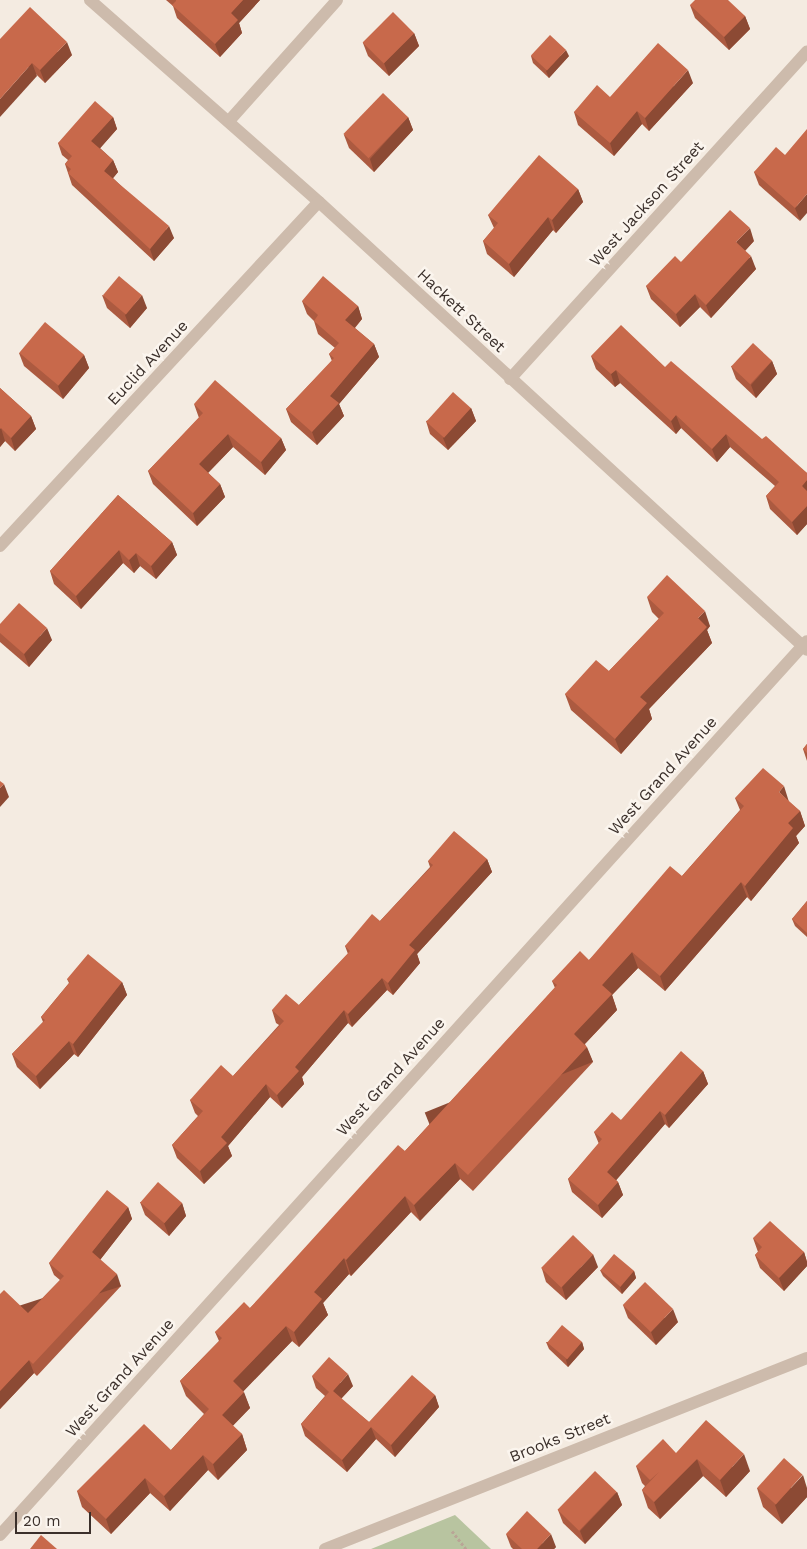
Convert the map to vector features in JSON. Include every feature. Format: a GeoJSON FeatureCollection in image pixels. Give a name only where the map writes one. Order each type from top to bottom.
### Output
{"type":"FeatureCollection","features":[{"type":"Feature","properties":{"kind":"street","name":"Hackett Street"},"geometry":{"type":"LineString","coordinates":[[90,0],[319,202],[510,379],[806,645]]}},
{"type":"Feature","properties":{"kind":"street"},"geometry":{"type":"LineString","coordinates":[[229,121],[337,0]]}},
{"type":"Feature","properties":{"kind":"street","name":"West Jackson Street"},"geometry":{"type":"LineString","coordinates":[[510,379],[807,52]]}},
{"type":"Feature","properties":{"kind":"street","name":"Euclid Avenue"},"geometry":{"type":"LineString","coordinates":[[0,546],[319,202]]}},
{"type":"Feature","properties":{"kind":"street","name":"West Grand Avenue"},"geometry":{"type":"LineString","coordinates":[[0,1535],[806,645]]}},
{"type":"Feature","properties":{"kind":"street","name":"Brooks Street"},"geometry":{"type":"LineString","coordinates":[[325,1549],[807,1358]]}},
{"type":"Feature","properties":{"kind":"path"},"geometry":{"type":"LineString","coordinates":[[452,1531],[466,1549]]}},
{"type":"Feature","properties":{"kind":"green space"},"geometry":{"type":"Polygon","coordinates":[[[455,1515],[491,1549],[371,1549],[455,1515]]]}},
{"type":"Feature","properties":{"kind":"building"},"geometry":{"type":"Polygon","coordinates":[[[176,0],[243,0],[231,13],[238,20],[215,44],[172,5],[176,0]]]}},
{"type":"Feature","properties":{"kind":"building"},"geometry":{"type":"Polygon","coordinates":[[[695,0],[728,0],[745,16],[724,37],[690,5],[695,0]]]}},
{"type":"Feature","properties":{"kind":"building"},"geometry":{"type":"Polygon","coordinates":[[[30,7],[67,42],[40,70],[32,63],[0,99],[0,39],[30,7]]]}},
{"type":"Feature","properties":{"kind":"building"},"geometry":{"type":"Polygon","coordinates":[[[393,12],[414,33],[384,64],[363,42],[393,12]]]}},
{"type":"Feature","properties":{"kind":"building"},"geometry":{"type":"Polygon","coordinates":[[[550,35],[566,50],[547,70],[531,55],[550,35]]]}},
{"type":"Feature","properties":{"kind":"building"},"geometry":{"type":"Polygon","coordinates":[[[658,43],[688,70],[645,118],[637,111],[610,143],[574,112],[597,85],[610,97],[658,43]]]}},
{"type":"Feature","properties":{"kind":"building"},"geometry":{"type":"Polygon","coordinates":[[[383,93],[408,117],[369,158],[343,134],[383,93]]]}},
{"type":"Feature","properties":{"kind":"building"},"geometry":{"type":"Polygon","coordinates":[[[95,101],[113,117],[91,141],[113,160],[104,171],[169,226],[150,249],[68,173],[71,169],[65,164],[72,156],[58,143],[95,101]]]}},
{"type":"Feature","properties":{"kind":"building"},"geometry":{"type":"Polygon","coordinates":[[[807,129],[807,194],[795,208],[754,172],[776,147],[785,155],[807,129]]]}},
{"type":"Feature","properties":{"kind":"building"},"geometry":{"type":"Polygon","coordinates":[[[539,155],[578,189],[552,220],[548,217],[509,264],[483,241],[498,223],[488,215],[539,155]]]}},
{"type":"Feature","properties":{"kind":"building"},"geometry":{"type":"Polygon","coordinates":[[[730,210],[750,228],[736,242],[751,256],[706,305],[695,294],[676,314],[646,286],[675,256],[681,262],[730,210]]]}},
{"type":"Feature","properties":{"kind":"building"},"geometry":{"type":"Polygon","coordinates":[[[119,276],[142,295],[126,314],[103,295],[119,276]]]}},
{"type":"Feature","properties":{"kind":"building"},"geometry":{"type":"Polygon","coordinates":[[[323,276],[358,306],[345,320],[374,344],[330,396],[339,403],[312,432],[286,409],[334,358],[329,354],[339,343],[314,321],[318,315],[302,301],[323,276]]]}},
{"type":"Feature","properties":{"kind":"building"},"geometry":{"type":"Polygon","coordinates":[[[45,322],[84,355],[58,385],[19,353],[45,322]]]}},
{"type":"Feature","properties":{"kind":"building"},"geometry":{"type":"Polygon","coordinates":[[[621,325],[665,367],[671,361],[762,439],[766,436],[807,473],[807,480],[802,486],[807,491],[807,506],[792,522],[766,496],[779,482],[726,434],[712,449],[676,415],[671,421],[616,370],[611,374],[591,356],[621,325]]]}},
{"type":"Feature","properties":{"kind":"building"},"geometry":{"type":"Polygon","coordinates":[[[753,343],[772,361],[750,384],[731,366],[753,343]]]}},
{"type":"Feature","properties":{"kind":"building"},"geometry":{"type":"Polygon","coordinates":[[[215,380],[281,438],[261,462],[228,434],[199,464],[220,484],[193,513],[148,471],[203,413],[194,404],[215,380]]]}},
{"type":"Feature","properties":{"kind":"building"},"geometry":{"type":"Polygon","coordinates":[[[0,388],[31,416],[11,438],[0,429],[0,388]]]}},
{"type":"Feature","properties":{"kind":"building"},"geometry":{"type":"Polygon","coordinates":[[[453,392],[471,408],[444,438],[426,422],[453,392]]]}},
{"type":"Feature","properties":{"kind":"building"},"geometry":{"type":"Polygon","coordinates":[[[118,495],[172,542],[151,566],[136,553],[129,560],[119,550],[76,596],[50,571],[118,495]]]}},
{"type":"Feature","properties":{"kind":"building"},"geometry":{"type":"Polygon","coordinates":[[[667,575],[705,611],[698,618],[707,627],[640,697],[647,703],[615,739],[565,694],[596,660],[609,671],[664,613],[647,597],[667,575]]]}},
{"type":"Feature","properties":{"kind":"building"},"geometry":{"type":"Polygon","coordinates":[[[19,603],[47,628],[24,654],[0,633],[0,624],[19,603]]]}},
{"type":"Feature","properties":{"kind":"building"},"geometry":{"type":"Polygon","coordinates":[[[807,744],[807,753],[803,749],[807,744]]]}},
{"type":"Feature","properties":{"kind":"building"},"geometry":{"type":"Polygon","coordinates":[[[763,768],[784,786],[779,792],[800,811],[788,823],[793,828],[745,886],[741,882],[660,976],[632,952],[602,985],[612,994],[574,1034],[587,1047],[468,1175],[455,1163],[414,1205],[405,1196],[346,1260],[344,1258],[314,1292],[322,1299],[294,1332],[286,1326],[233,1381],[244,1392],[222,1415],[242,1434],[213,1464],[203,1455],[164,1496],[145,1478],[106,1519],[77,1491],[144,1424],[171,1450],[209,1409],[180,1381],[222,1338],[215,1332],[244,1302],[250,1308],[398,1145],[405,1151],[557,985],[552,981],[580,951],[589,960],[670,866],[682,876],[744,806],[735,798],[763,768]]]}},
{"type":"Feature","properties":{"kind":"building"},"geometry":{"type":"Polygon","coordinates":[[[454,831],[487,859],[409,945],[415,950],[388,983],[382,978],[348,1014],[344,1010],[295,1067],[299,1071],[277,1095],[266,1084],[221,1137],[227,1143],[200,1171],[172,1145],[203,1111],[190,1100],[221,1065],[233,1076],[284,1021],[272,1010],[286,994],[299,1005],[350,951],[345,946],[372,914],[380,921],[433,865],[428,861],[454,831]]]}},
{"type":"Feature","properties":{"kind":"building"},"geometry":{"type":"Polygon","coordinates":[[[807,901],[807,933],[792,919],[807,901]]]}},
{"type":"Feature","properties":{"kind":"building"},"geometry":{"type":"Polygon","coordinates":[[[88,954],[122,982],[73,1044],[69,1041],[36,1076],[12,1054],[45,1020],[41,1017],[70,982],[67,979],[88,954]]]}},
{"type":"Feature","properties":{"kind":"building"},"geometry":{"type":"Polygon","coordinates":[[[681,1051],[703,1071],[665,1115],[660,1111],[607,1172],[618,1182],[598,1205],[568,1179],[602,1139],[594,1132],[612,1112],[621,1120],[681,1051]]]}},
{"type":"Feature","properties":{"kind":"building"},"geometry":{"type":"Polygon","coordinates":[[[158,1182],[182,1203],[164,1223],[140,1202],[158,1182]]]}},
{"type":"Feature","properties":{"kind":"building"},"geometry":{"type":"Polygon","coordinates":[[[107,1190],[128,1207],[92,1252],[117,1274],[33,1364],[29,1360],[0,1391],[0,1294],[4,1290],[28,1313],[64,1276],[49,1263],[107,1190]]]}},
{"type":"Feature","properties":{"kind":"building"},"geometry":{"type":"Polygon","coordinates":[[[770,1221],[804,1252],[779,1278],[755,1255],[762,1247],[753,1238],[770,1221]]]}},
{"type":"Feature","properties":{"kind":"building"},"geometry":{"type":"Polygon","coordinates":[[[573,1235],[593,1254],[561,1288],[541,1268],[573,1235]]]}},
{"type":"Feature","properties":{"kind":"building"},"geometry":{"type":"Polygon","coordinates":[[[614,1254],[634,1271],[620,1287],[601,1270],[614,1254]]]}},
{"type":"Feature","properties":{"kind":"building"},"geometry":{"type":"Polygon","coordinates":[[[645,1282],[673,1309],[651,1332],[623,1305],[645,1282]]]}},
{"type":"Feature","properties":{"kind":"building"},"geometry":{"type":"Polygon","coordinates":[[[562,1325],[582,1342],[567,1359],[547,1343],[562,1325]]]}},
{"type":"Feature","properties":{"kind":"building"},"geometry":{"type":"Polygon","coordinates":[[[329,1357],[348,1374],[333,1391],[369,1422],[412,1375],[435,1395],[391,1445],[371,1427],[342,1460],[301,1424],[329,1392],[312,1376],[329,1357]]]}},
{"type":"Feature","properties":{"kind":"building"},"geometry":{"type":"Polygon","coordinates":[[[706,1420],[744,1454],[720,1480],[697,1459],[654,1502],[642,1490],[659,1472],[650,1480],[636,1466],[663,1439],[676,1453],[706,1420]]]}},
{"type":"Feature","properties":{"kind":"building"},"geometry":{"type":"Polygon","coordinates":[[[784,1458],[803,1475],[776,1504],[757,1488],[784,1458]]]}},
{"type":"Feature","properties":{"kind":"building"},"geometry":{"type":"Polygon","coordinates":[[[595,1471],[617,1492],[579,1531],[557,1510],[595,1471]]]}},
{"type":"Feature","properties":{"kind":"building"},"geometry":{"type":"Polygon","coordinates":[[[527,1511],[551,1534],[537,1549],[522,1549],[506,1534],[527,1511]]]}},
{"type":"Feature","properties":{"kind":"building"},"geometry":{"type":"Polygon","coordinates":[[[41,1535],[57,1549],[30,1549],[41,1535]]]}}]}
